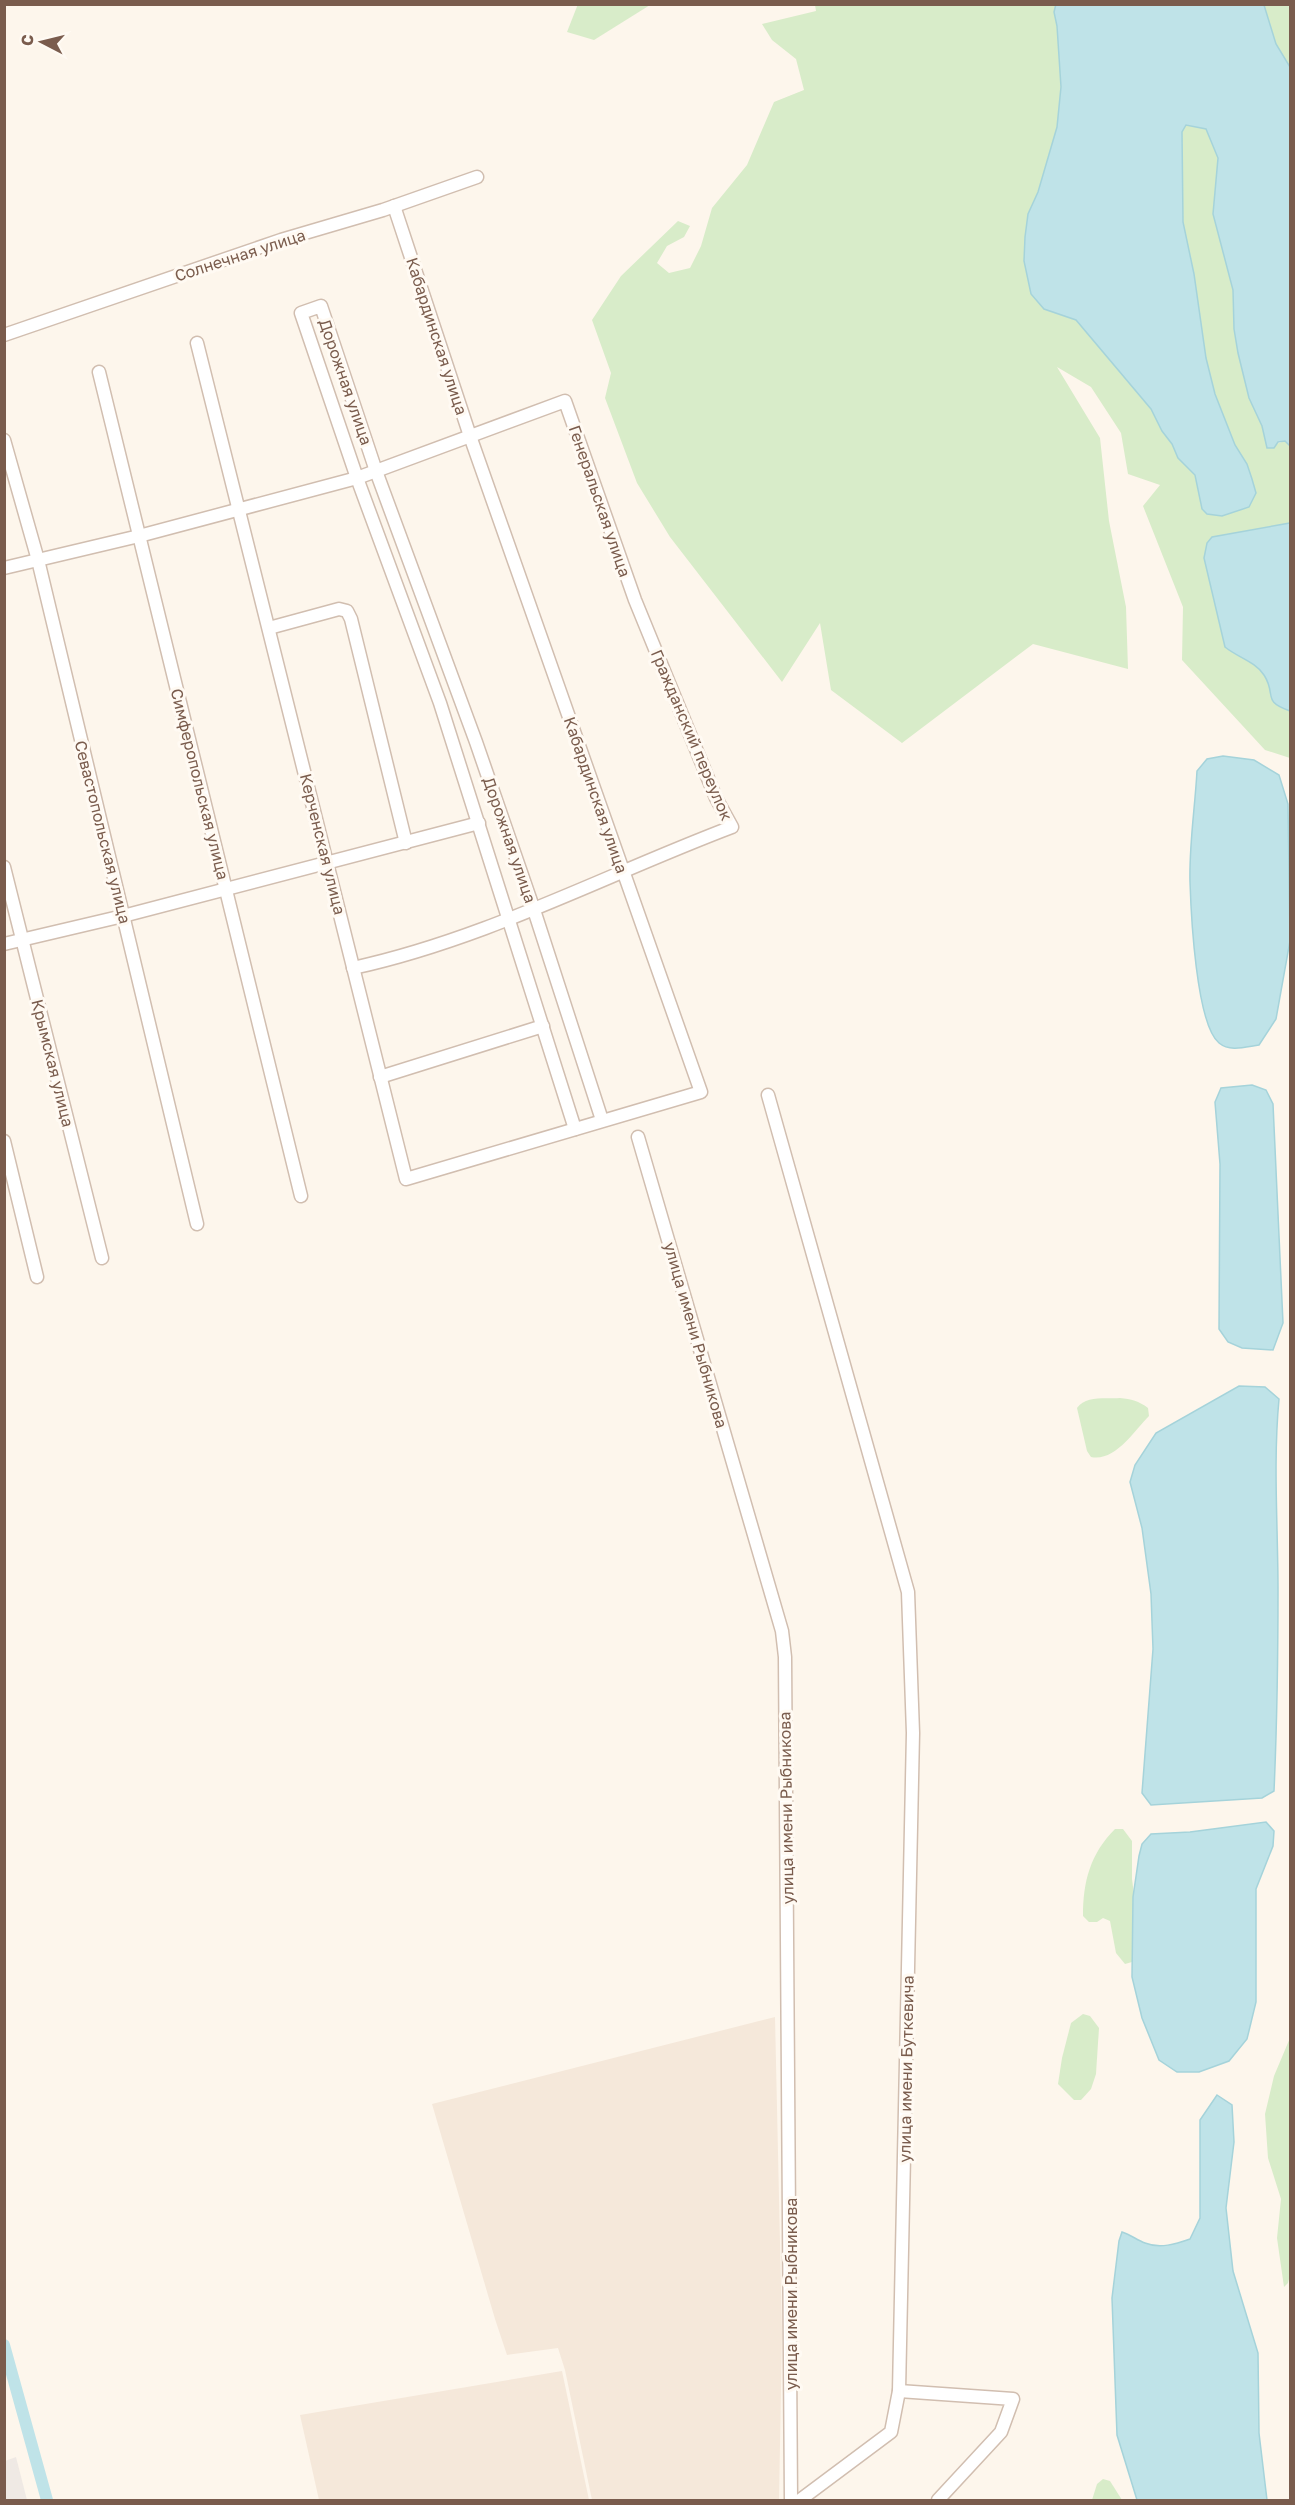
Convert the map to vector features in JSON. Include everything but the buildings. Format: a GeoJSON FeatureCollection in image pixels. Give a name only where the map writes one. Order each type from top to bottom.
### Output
{"type":"FeatureCollection","features":[{"type":"Feature","properties":{"kind":"street","name":"Солнечная улица"},"geometry":{"type":"LineString","coordinates":[[4,335],[281,240],[394,206],[477,177]]}},
{"type":"Feature","properties":{"kind":"street","name":"Кабардинская улица"},"geometry":{"type":"LineString","coordinates":[[394,206],[470,436],[701,1092],[406,1179]]}},
{"type":"Feature","properties":{"kind":"street","name":"Дорожная улица"},"geometry":{"type":"LineString","coordinates":[[575,1129],[440,703],[357,478],[302,313],[321,306],[376,471],[476,741],[602,1120]]}},
{"type":"Feature","properties":{"kind":"street","name":"Керченская улица"},"geometry":{"type":"LineString","coordinates":[[197,343],[406,1179]]}},
{"type":"Feature","properties":{"kind":"street","name":"Симферопольская улица"},"geometry":{"type":"LineString","coordinates":[[99,372],[301,1196]]}},
{"type":"Feature","properties":{"kind":"street","name":"Генеральская улица"},"geometry":{"type":"LineString","coordinates":[[470,436],[565,401],[635,600]]}},
{"type":"Feature","properties":{"kind":"street"},"geometry":{"type":"LineString","coordinates":[[4,568],[139,536],[357,478],[470,436]]}},
{"type":"Feature","properties":{"kind":"street","name":"Севастопольская улица"},"geometry":{"type":"LineString","coordinates":[[4,440],[38,560],[197,1224]]}},
{"type":"Feature","properties":{"kind":"street","name":"Гражданский переулок"},"geometry":{"type":"LineString","coordinates":[[353,968],[404,957],[509,921],[661,854],[732,827],[716,798],[635,600]]}},
{"type":"Feature","properties":{"kind":"street"},"geometry":{"type":"LineString","coordinates":[[269,628],[339,609],[347,611],[351,619],[406,843]]}},
{"type":"Feature","properties":{"kind":"street"},"geometry":{"type":"LineString","coordinates":[[4,944],[123,916],[478,823]]}},
{"type":"Feature","properties":{"kind":"street","name":"Крымская улица"},"geometry":{"type":"LineString","coordinates":[[4,867],[102,1258]]}},
{"type":"Feature","properties":{"kind":"street"},"geometry":{"type":"LineString","coordinates":[[380,1077],[543,1026]]}},
{"type":"Feature","properties":{"kind":"street","name":"улица имени Буткевича"},"geometry":{"type":"LineString","coordinates":[[768,1095],[908,1592],[913,1732],[898,2391],[891,2433],[800,2500]]}},
{"type":"Feature","properties":{"kind":"street","name":"улица имени Рыбникова"},"geometry":{"type":"LineString","coordinates":[[638,1137],[782,1631],[785,1693],[791,2500]]}},
{"type":"Feature","properties":{"kind":"street"},"geometry":{"type":"LineString","coordinates":[[4,1142],[37,1277]]}},
{"type":"Feature","properties":{"kind":"street"},"geometry":{"type":"LineString","coordinates":[[898,2391],[1012,2399],[1001,2432],[938,2500]]}},
{"type":"Feature","properties":{"kind":"shaded area"},"geometry":{"type":"Polygon","coordinates":[[[775,2017],[782,2333],[779,2500],[592,2500],[565,2370],[558,2348],[507,2355],[432,2104],[775,2017]]]}},
{"type":"Feature","properties":{"kind":"shaded area"},"geometry":{"type":"Polygon","coordinates":[[[562,2371],[589,2500],[319,2500],[300,2415],[562,2371]]]}},
{"type":"Feature","properties":{"kind":"shaded area"},"geometry":{"type":"Polygon","coordinates":[[[16,2457],[27,2500],[5,2500],[5,2461],[16,2457]]]}},
{"type":"Feature","properties":{"kind":"green space"},"geometry":{"type":"Polygon","coordinates":[[[578,4],[650,5],[594,40],[567,32],[578,4]]]}},
{"type":"Feature","properties":{"kind":"green space"},"geometry":{"type":"Polygon","coordinates":[[[815,5],[1056,5],[1054,12],[1061,87],[1057,127],[1038,192],[1028,214],[1044,309],[1076,320],[1151,409],[1178,458],[1195,475],[1202,509],[1207,514],[1222,516],[1247,464],[1235,445],[1215,394],[1206,358],[1194,274],[1183,222],[1182,132],[1185,125],[1206,129],[1218,158],[1213,214],[1233,290],[1234,329],[1249,398],[1262,426],[1267,447],[1285,441],[1290,446],[1290,523],[1212,537],[1204,558],[1225,647],[1261,670],[1268,682],[1272,700],[1290,711],[1290,758],[1265,750],[1182,660],[1183,607],[1143,506],[1160,485],[1128,474],[1121,433],[1091,387],[1057,367],[1100,438],[1109,521],[1126,607],[1128,669],[1033,644],[902,743],[831,690],[820,623],[782,682],[670,537],[637,483],[605,398],[611,373],[592,320],[621,276],[678,221],[690,226],[684,237],[667,246],[657,263],[669,273],[690,268],[701,246],[712,208],[747,165],[774,102],[804,90],[796,59],[772,40],[762,24],[816,11],[815,5]]]}},
{"type":"Feature","properties":{"kind":"green space"},"geometry":{"type":"Polygon","coordinates":[[[1264,5],[1290,5],[1290,67],[1276,44],[1264,5]]]}},
{"type":"Feature","properties":{"kind":"green space"},"geometry":{"type":"Polygon","coordinates":[[[1120,1398],[1145,1406],[1148,1408],[1149,1416],[1116,1450],[1108,1455],[1091,1457],[1087,1451],[1077,1408],[1091,1399],[1120,1398]]]}},
{"type":"Feature","properties":{"kind":"green space"},"geometry":{"type":"Polygon","coordinates":[[[1115,1829],[1123,1829],[1132,1841],[1132,1879],[1136,1910],[1132,1962],[1125,1964],[1116,1953],[1110,1921],[1103,1918],[1097,1922],[1089,1922],[1083,1916],[1084,1892],[1090,1869],[1099,1848],[1115,1829]]]}},
{"type":"Feature","properties":{"kind":"green space"},"geometry":{"type":"Polygon","coordinates":[[[1083,2014],[1090,2016],[1099,2028],[1096,2074],[1091,2089],[1081,2100],[1074,2100],[1058,2084],[1071,2023],[1083,2014]]]}},
{"type":"Feature","properties":{"kind":"green space"},"geometry":{"type":"Polygon","coordinates":[[[1290,2038],[1290,2275],[1284,2287],[1277,2238],[1281,2199],[1268,2158],[1265,2114],[1274,2076],[1290,2038]]]}},
{"type":"Feature","properties":{"kind":"green space"},"geometry":{"type":"Polygon","coordinates":[[[1103,2479],[1110,2481],[1122,2500],[1092,2500],[1097,2484],[1103,2479]]]}},
{"type":"Feature","properties":{"kind":"water"},"geometry":{"type":"Polygon","coordinates":[[[1056,4],[1264,5],[1276,44],[1290,67],[1290,446],[1285,441],[1278,442],[1274,448],[1267,448],[1262,426],[1249,398],[1234,329],[1233,290],[1213,214],[1218,158],[1206,129],[1186,125],[1182,132],[1183,222],[1194,274],[1206,358],[1215,394],[1235,445],[1247,464],[1252,479],[1256,493],[1249,507],[1222,516],[1207,514],[1202,509],[1195,475],[1178,458],[1151,409],[1076,320],[1044,309],[1031,294],[1024,261],[1028,214],[1038,192],[1057,127],[1061,87],[1054,12],[1056,4]]]}},
{"type":"Feature","properties":{"kind":"water"},"geometry":{"type":"Polygon","coordinates":[[[1290,523],[1290,711],[1272,700],[1268,682],[1261,670],[1225,647],[1204,558],[1207,543],[1212,537],[1290,523]]]}},
{"type":"Feature","properties":{"kind":"water"},"geometry":{"type":"Polygon","coordinates":[[[1223,756],[1254,760],[1279,775],[1288,804],[1290,941],[1276,1019],[1259,1045],[1238,1048],[1223,1046],[1219,1043],[1211,1032],[1205,1014],[1196,967],[1191,897],[1190,854],[1197,771],[1207,759],[1223,756]]]}},
{"type":"Feature","properties":{"kind":"water"},"geometry":{"type":"Polygon","coordinates":[[[1252,1085],[1266,1090],[1273,1104],[1283,1323],[1273,1350],[1242,1348],[1228,1342],[1219,1329],[1220,1164],[1215,1102],[1221,1088],[1252,1085]]]}},
{"type":"Feature","properties":{"kind":"water"},"geometry":{"type":"Polygon","coordinates":[[[1239,1386],[1265,1387],[1279,1399],[1276,1447],[1278,1640],[1274,1791],[1262,1798],[1151,1805],[1142,1793],[1153,1649],[1151,1594],[1142,1528],[1130,1482],[1135,1465],[1156,1433],[1239,1386]]]}},
{"type":"Feature","properties":{"kind":"water"},"geometry":{"type":"Polygon","coordinates":[[[1266,1822],[1274,1831],[1273,1846],[1256,1889],[1256,2002],[1247,2039],[1229,2061],[1199,2072],[1177,2072],[1159,2060],[1142,2018],[1132,1977],[1133,1897],[1142,1844],[1151,1834],[1190,1832],[1266,1822]]]}},
{"type":"Feature","properties":{"kind":"water"},"geometry":{"type":"Polygon","coordinates":[[[1217,2095],[1232,2105],[1234,2142],[1226,2208],[1233,2271],[1258,2353],[1259,2433],[1267,2500],[1137,2500],[1117,2435],[1112,2298],[1119,2241],[1122,2232],[1156,2246],[1190,2239],[1200,2218],[1200,2120],[1217,2095]]]}},
{"type":"Feature","properties":{"kind":"waterway"},"geometry":{"type":"LineString","coordinates":[[4,2345],[47,2500]]}}]}
